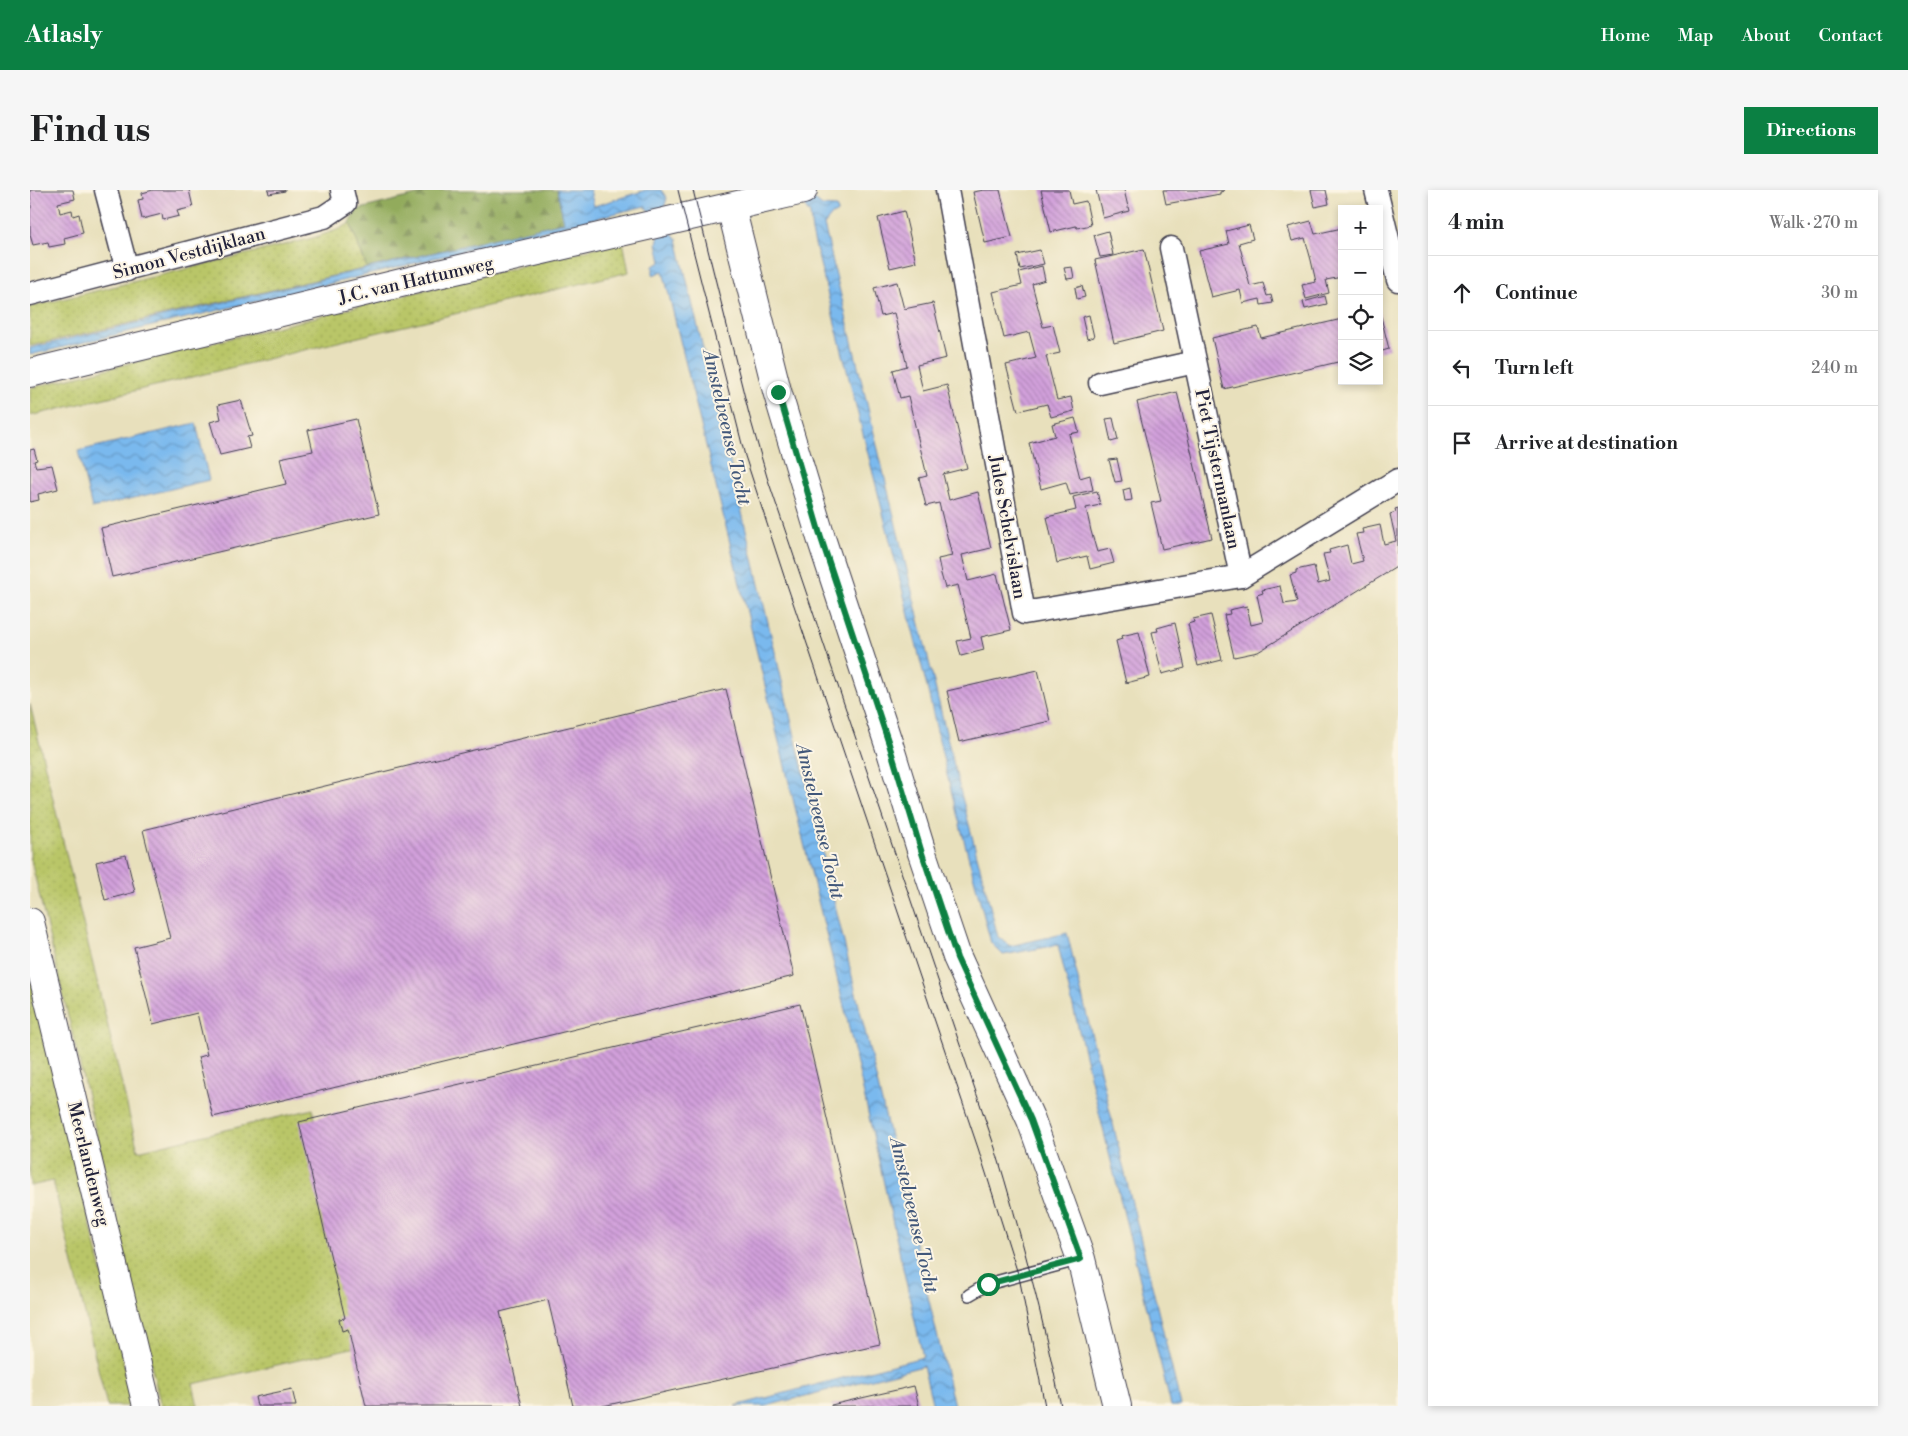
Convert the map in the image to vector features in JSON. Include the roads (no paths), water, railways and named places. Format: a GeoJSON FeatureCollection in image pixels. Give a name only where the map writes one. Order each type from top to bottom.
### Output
{"type":"FeatureCollection","features":[{"type":"Feature","properties":{"kind":"street"},"geometry":{"type":"LineString","coordinates":[[106,190],[127,270]]}},
{"type":"Feature","properties":{"kind":"street","name":"J.C. van Hattumweg"},"geometry":{"type":"LineString","coordinates":[[30,373],[463,268],[803,190]]}},
{"type":"Feature","properties":{"kind":"street","name":"Jules Schelvislaan"},"geometry":{"type":"LineString","coordinates":[[947,190],[1024,614],[1241,576],[1398,480]]}},
{"type":"Feature","properties":{"kind":"street"},"geometry":{"type":"LineString","coordinates":[[1376,190],[1398,280]]}},
{"type":"Feature","properties":{"kind":"street","name":"Simon Vestdijklaan"},"geometry":{"type":"LineString","coordinates":[[30,294],[324,217],[343,196]]}},
{"type":"Feature","properties":{"kind":"street"},"geometry":{"type":"LineString","coordinates":[[731,207],[778,392],[821,538],[889,744],[922,853],[957,958],[1031,1120],[1081,1259],[1117,1406]]}},
{"type":"Feature","properties":{"kind":"street","name":"Piet Tijstermanlaan"},"geometry":{"type":"LineString","coordinates":[[1171,248],[1241,576]]}},
{"type":"Feature","properties":{"kind":"street"},"geometry":{"type":"LineString","coordinates":[[1100,383],[1195,362]]}},
{"type":"Feature","properties":{"kind":"street","name":"Meerlandenweg"},"geometry":{"type":"LineString","coordinates":[[30,922],[147,1406]]}},
{"type":"Feature","properties":{"kind":"lane"},"geometry":{"type":"LineString","coordinates":[[969,1295],[988,1284],[1081,1259]]}},
{"type":"Feature","properties":{"kind":"water"},"geometry":{"type":"Polygon","coordinates":[[[557,190],[590,190],[594,206],[646,190],[661,190],[667,198],[664,208],[650,213],[645,206],[379,272],[30,355],[30,348],[564,222],[557,190]]]}},
{"type":"Feature","properties":{"kind":"water"},"geometry":{"type":"Polygon","coordinates":[[[815,200],[822,206],[836,207],[838,212],[832,215],[824,225],[956,774],[998,937],[1010,946],[1067,933],[1181,1406],[1171,1406],[1058,945],[1003,955],[991,943],[947,775],[927,687],[812,232],[810,214],[805,207],[806,202],[815,200]]]}},
{"type":"Feature","properties":{"kind":"water"},"geometry":{"type":"Polygon","coordinates":[[[670,231],[677,239],[954,1406],[933,1406],[923,1366],[766,1406],[735,1406],[923,1357],[845,1010],[663,271],[653,275],[653,266],[661,262],[657,243],[659,235],[670,231]]]}},
{"type":"Feature","properties":{"kind":"water"},"geometry":{"type":"Polygon","coordinates":[[[196,423],[209,480],[92,508],[78,451],[196,423]]]}},
{"type":"Feature","properties":{"kind":"tram line"},"geometry":{"type":"LineString","coordinates":[[678,190],[745,456],[978,1148],[1019,1277],[1045,1406]]}},
{"type":"Feature","properties":{"kind":"tram line"},"geometry":{"type":"LineString","coordinates":[[693,190],[749,414],[767,477],[995,1148],[1031,1276],[1061,1406]]}},
{"type":"Feature","properties":{"kind":"water label","name":"Amstelveense Tocht"},"geometry":{"type":"Point","coordinates":[728,427]}},
{"type":"Feature","properties":{"kind":"water label","name":"Amstelveense Tocht"},"geometry":{"type":"Point","coordinates":[821,821]}},
{"type":"Feature","properties":{"kind":"water label","name":"Amstelveense Tocht"},"geometry":{"type":"Point","coordinates":[915,1215]}}]}
